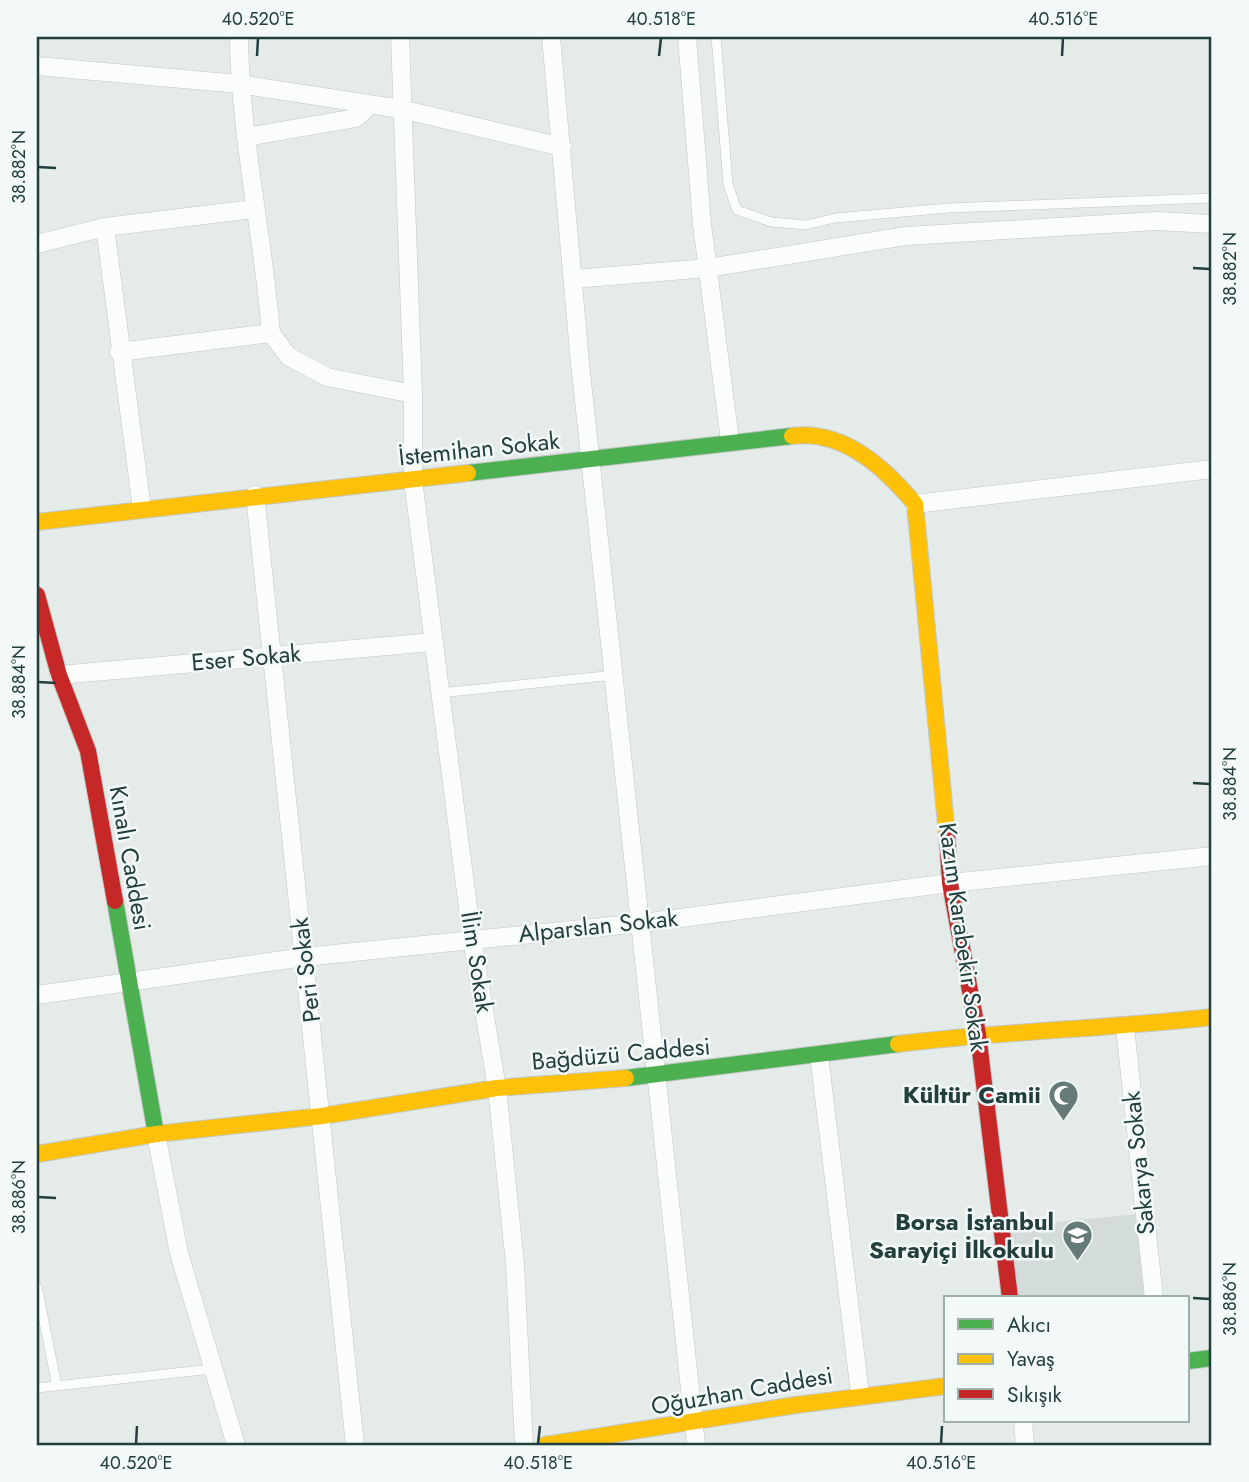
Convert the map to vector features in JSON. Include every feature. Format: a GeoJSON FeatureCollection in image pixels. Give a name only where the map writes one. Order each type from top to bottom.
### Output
{"type":"FeatureCollection","features":[{"type":"Feature","properties":{"kind":"street"},"geometry":{"type":"LineString","coordinates":[[239,37],[239,84],[254,209],[266,270],[271,333],[288,356],[327,377],[413,394]]}},
{"type":"Feature","properties":{"kind":"street","name":"İlim Sokak"},"geometry":{"type":"LineString","coordinates":[[400,37],[413,394],[413,480],[472,939],[497,1088],[515,1264],[524,1445]]}},
{"type":"Feature","properties":{"kind":"street"},"geometry":{"type":"LineString","coordinates":[[551,37],[590,459],[642,923],[655,1076],[696,1445]]}},
{"type":"Feature","properties":{"kind":"street"},"geometry":{"type":"LineString","coordinates":[[687,37],[708,268],[730,441]]}},
{"type":"Feature","properties":{"kind":"street"},"geometry":{"type":"LineString","coordinates":[[37,66],[239,84],[370,104],[562,147]]}},
{"type":"Feature","properties":{"kind":"street"},"geometry":{"type":"LineString","coordinates":[[246,137],[356,118],[370,104]]}},
{"type":"Feature","properties":{"kind":"street"},"geometry":{"type":"LineString","coordinates":[[37,244],[105,227],[254,209]]}},
{"type":"Feature","properties":{"kind":"street"},"geometry":{"type":"LineString","coordinates":[[574,279],[708,268],[906,236],[1156,221],[1212,225]]}},
{"type":"Feature","properties":{"kind":"street"},"geometry":{"type":"LineString","coordinates":[[105,227],[119,352],[142,509]]}},
{"type":"Feature","properties":{"kind":"street"},"geometry":{"type":"LineString","coordinates":[[119,352],[271,333]]}},
{"type":"Feature","properties":{"kind":"street","name":"İstemihan Sokak"},"geometry":{"type":"LineString","coordinates":[[37,522],[799,435],[824,436],[848,445],[911,499]]}},
{"type":"Feature","properties":{"kind":"street"},"geometry":{"type":"LineString","coordinates":[[911,499],[1212,469]]}},
{"type":"Feature","properties":{"kind":"street","name":"Peri Sokak"},"geometry":{"type":"LineString","coordinates":[[255,495],[355,1445]]}},
{"type":"Feature","properties":{"kind":"street","name":"Kazım Karabekir Sokak"},"geometry":{"type":"LineString","coordinates":[[911,499],[940,740],[950,883],[978,1034],[1010,1296]]}},
{"type":"Feature","properties":{"kind":"street","name":"Kınalı Caddesi"},"geometry":{"type":"LineString","coordinates":[[38,600],[59,675],[88,751],[156,1134]]}},
{"type":"Feature","properties":{"kind":"street","name":"Eser Sokak"},"geometry":{"type":"LineString","coordinates":[[59,675],[433,642]]}},
{"type":"Feature","properties":{"kind":"street","name":"Alparslan Sokak"},"geometry":{"type":"LineString","coordinates":[[37,995],[304,957],[642,923],[950,883],[1212,856]]}},
{"type":"Feature","properties":{"kind":"street","name":"Bağdüzü Caddesi"},"geometry":{"type":"LineString","coordinates":[[37,1154],[156,1134],[322,1116],[497,1088],[655,1076],[978,1034],[1125,1027],[1212,1017]]}},
{"type":"Feature","properties":{"kind":"street","name":"Sakarya Sokak"},"geometry":{"type":"LineString","coordinates":[[1125,1027],[1154,1296]]}},
{"type":"Feature","properties":{"kind":"street"},"geometry":{"type":"LineString","coordinates":[[819,1055],[860,1394]]}},
{"type":"Feature","properties":{"kind":"street"},"geometry":{"type":"LineString","coordinates":[[156,1134],[179,1253],[236,1445]]}},
{"type":"Feature","properties":{"kind":"street"},"geometry":{"type":"LineString","coordinates":[[1190,1361],[1212,1358]]}},
{"type":"Feature","properties":{"kind":"street","name":"Oğuzhan Caddesi"},"geometry":{"type":"LineString","coordinates":[[545,1445],[579,1443],[860,1394],[944,1386]]}},
{"type":"Feature","properties":{"kind":"street"},"geometry":{"type":"LineString","coordinates":[[1023,1422],[1025,1445]]}},
{"type":"Feature","properties":{"kind":"lane"},"geometry":{"type":"LineString","coordinates":[[716,37],[728,184],[737,209],[771,222],[806,225],[835,218],[949,208],[1212,198]]}},
{"type":"Feature","properties":{"kind":"lane"},"geometry":{"type":"LineString","coordinates":[[440,693],[615,675]]}},
{"type":"Feature","properties":{"kind":"lane"},"geometry":{"type":"LineString","coordinates":[[37,1287],[57,1386]]}},
{"type":"Feature","properties":{"kind":"lane"},"geometry":{"type":"LineString","coordinates":[[37,1388],[212,1369]]}},
{"type":"Feature","properties":{"kind":"shaded area","name":"Borsa İstanbul Sarayiçi İlkokulu"},"geometry":{"type":"Polygon","coordinates":[[[1139,1214],[1147,1296],[1014,1296],[1007,1227],[1139,1214]]]}},
{"type":"Feature","properties":{"kind":"traffic: fast"},"geometry":{"type":"LineString","coordinates":[[468,473],[792,436]]}},
{"type":"Feature","properties":{"kind":"traffic: fast"},"geometry":{"type":"LineString","coordinates":[[115,901],[156,1134]]}},
{"type":"Feature","properties":{"kind":"traffic: fast"},"geometry":{"type":"LineString","coordinates":[[626,1078],[898,1044]]}},
{"type":"Feature","properties":{"kind":"traffic: fast"},"geometry":{"type":"LineString","coordinates":[[1190,1361],[1212,1358]]}},
{"type":"Feature","properties":{"kind":"traffic: slow"},"geometry":{"type":"LineString","coordinates":[[792,436],[811,436],[846,445],[876,465],[915,504],[947,835]]}},
{"type":"Feature","properties":{"kind":"traffic: slow"},"geometry":{"type":"LineString","coordinates":[[37,522],[468,473]]}},
{"type":"Feature","properties":{"kind":"traffic: slow"},"geometry":{"type":"LineString","coordinates":[[898,1044],[1212,1017]]}},
{"type":"Feature","properties":{"kind":"traffic: slow"},"geometry":{"type":"LineString","coordinates":[[37,1154],[156,1134],[322,1116],[497,1088],[626,1078]]}},
{"type":"Feature","properties":{"kind":"traffic: slow"},"geometry":{"type":"LineString","coordinates":[[545,1445],[796,1405],[944,1386]]}},
{"type":"Feature","properties":{"kind":"traffic: jam"},"geometry":{"type":"LineString","coordinates":[[37,595],[59,675],[88,751],[115,901]]}},
{"type":"Feature","properties":{"kind":"traffic: jam"},"geometry":{"type":"LineString","coordinates":[[947,835],[950,883],[978,1034],[1010,1296]]}},
{"type":"Feature","properties":{"kind":"place","name":"Kültür Camii"},"geometry":{"type":"Point","coordinates":[1064,1122]}},
{"type":"Feature","properties":{"kind":"place","name":"Borsa İstanbul Sarayiçi İlkokulu"},"geometry":{"type":"Point","coordinates":[1077,1263]}}]}
